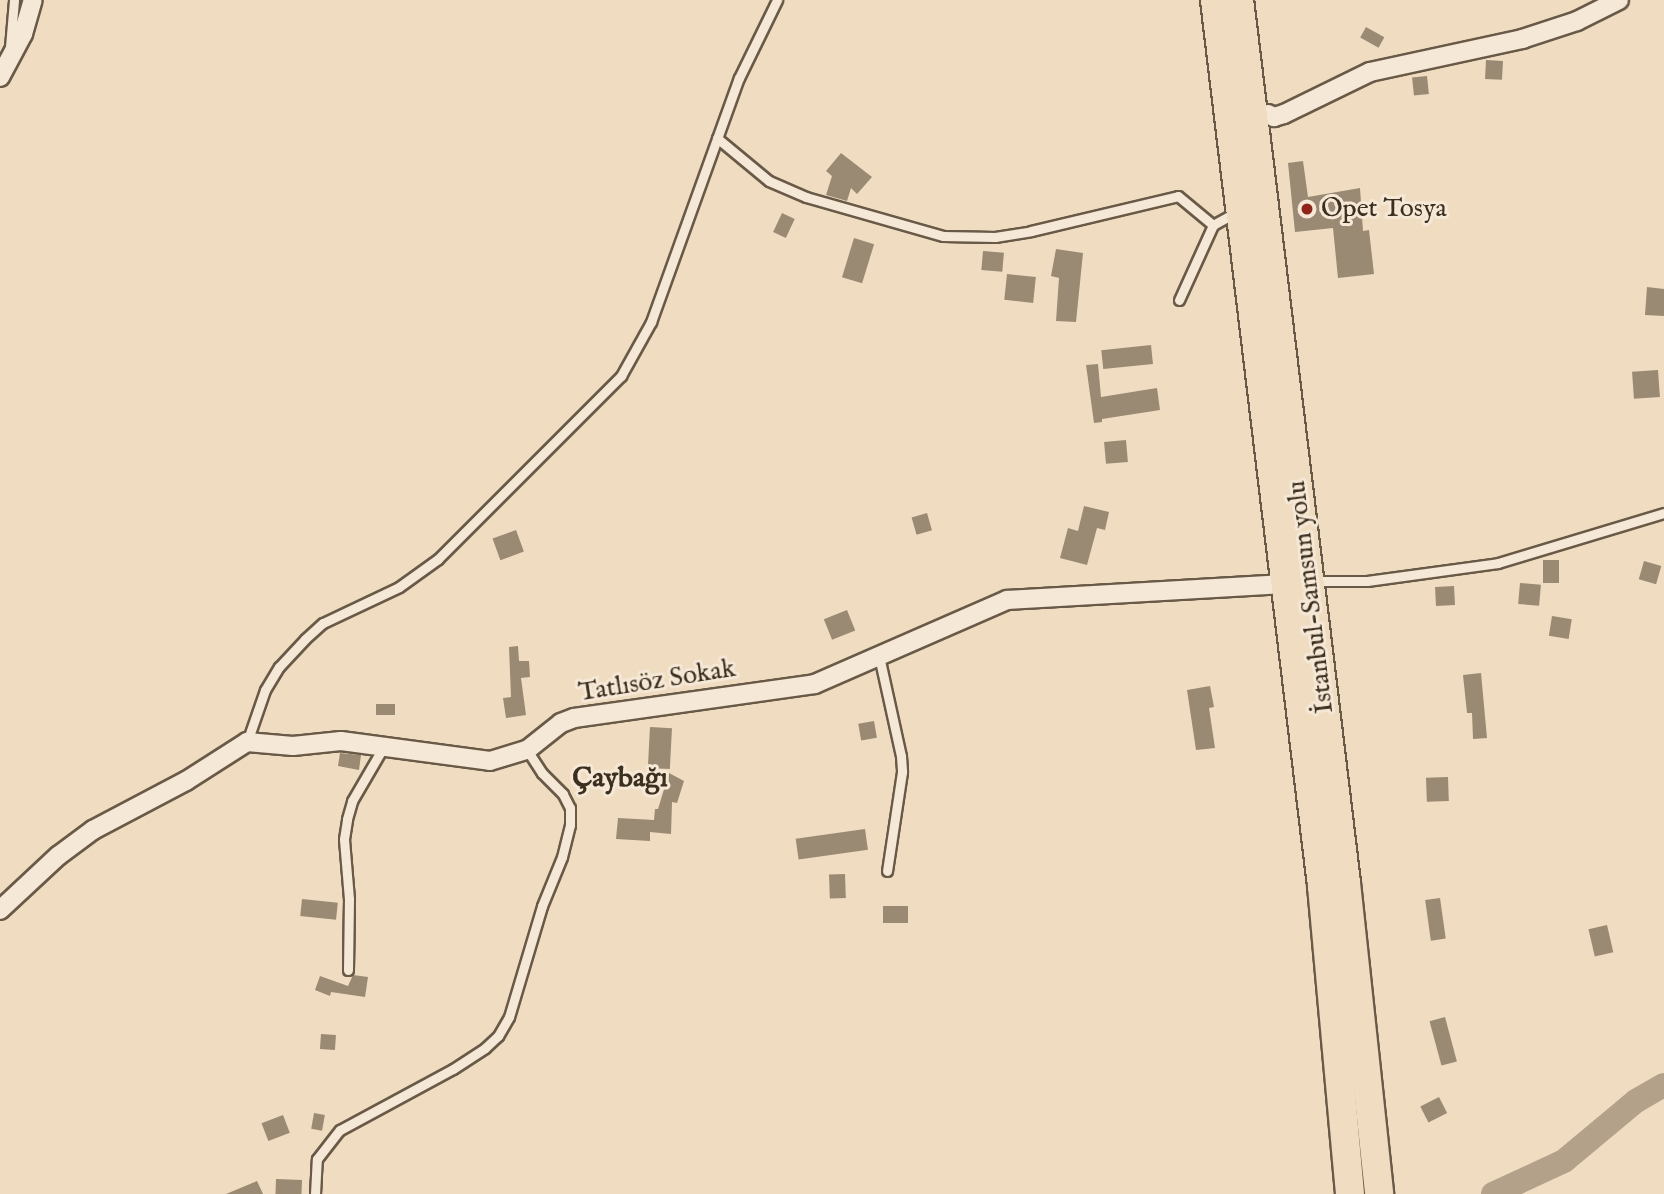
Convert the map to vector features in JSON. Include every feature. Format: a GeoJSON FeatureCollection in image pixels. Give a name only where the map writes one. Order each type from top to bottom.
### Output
{"type":"FeatureCollection","features":[{"type":"Feature","properties":{"kind":"highway","name":"İstanbul-Samsun yolu"},"geometry":{"type":"LineString","coordinates":[[1215,0],[1240,210],[1297,582],[1379,1194]]}},
{"type":"Feature","properties":{"kind":"highway","name":"İstanbul-Samsun yolu"},"geometry":{"type":"LineString","coordinates":[[1239,0],[1297,582],[1350,1194]]}},
{"type":"Feature","properties":{"kind":"street"},"geometry":{"type":"LineString","coordinates":[[0,77],[23,34],[33,0]]}},
{"type":"Feature","properties":{"kind":"street"},"geometry":{"type":"LineString","coordinates":[[1268,114],[1274,117],[1284,114],[1370,72],[1522,39],[1577,21],[1619,0]]}},
{"type":"Feature","properties":{"kind":"street","name":"Tatlısöz Sokak"},"geometry":{"type":"LineString","coordinates":[[247,743],[293,746],[341,741],[490,761],[527,750],[561,723],[574,718],[815,684],[1007,600],[1297,582]]}},
{"type":"Feature","properties":{"kind":"street"},"geometry":{"type":"LineString","coordinates":[[0,910],[58,856],[93,830],[186,781],[247,743]]}},
{"type":"Feature","properties":{"kind":"lane"},"geometry":{"type":"LineString","coordinates":[[9,58],[14,0]]}},
{"type":"Feature","properties":{"kind":"lane"},"geometry":{"type":"LineString","coordinates":[[247,743],[265,691],[279,667],[305,639],[323,623],[399,587],[459,542],[540,454],[621,376],[651,322],[739,78],[777,0]]}},
{"type":"Feature","properties":{"kind":"lane"},"geometry":{"type":"LineString","coordinates":[[717,138],[769,181],[806,197],[943,236],[985,237],[1031,232],[1178,196],[1213,225]]}},
{"type":"Feature","properties":{"kind":"lane"},"geometry":{"type":"LineString","coordinates":[[1179,300],[1213,225],[1240,210]]}},
{"type":"Feature","properties":{"kind":"lane"},"geometry":{"type":"LineString","coordinates":[[1297,582],[1367,581],[1498,563],[1664,513]]}},
{"type":"Feature","properties":{"kind":"lane"},"geometry":{"type":"LineString","coordinates":[[879,656],[901,756],[902,772],[887,871]]}},
{"type":"Feature","properties":{"kind":"lane"},"geometry":{"type":"LineString","coordinates":[[348,970],[349,899],[344,839],[347,819],[352,801],[384,746]]}},
{"type":"Feature","properties":{"kind":"lane"},"geometry":{"type":"LineString","coordinates":[[314,1194],[317,1159],[340,1130],[453,1069],[485,1048],[498,1036],[509,1017],[542,906],[562,857],[570,825],[570,808],[563,794],[542,773],[527,750]]}},
{"type":"Feature","properties":{"kind":"building"},"geometry":{"type":"Polygon","coordinates":[[[1366,27],[1384,37],[1379,48],[1360,37],[1366,27]]]}},
{"type":"Feature","properties":{"kind":"building"},"geometry":{"type":"Polygon","coordinates":[[[1486,60],[1503,61],[1502,80],[1485,79],[1486,60]]]}},
{"type":"Feature","properties":{"kind":"building"},"geometry":{"type":"Polygon","coordinates":[[[1427,76],[1429,94],[1414,95],[1412,78],[1427,76]]]}},
{"type":"Feature","properties":{"kind":"building"},"geometry":{"type":"Polygon","coordinates":[[[841,153],[872,177],[857,194],[851,188],[847,201],[826,195],[832,176],[826,171],[841,153]]]}},
{"type":"Feature","properties":{"kind":"building"},"geometry":{"type":"Polygon","coordinates":[[[1303,161],[1308,197],[1360,188],[1363,231],[1369,230],[1374,274],[1338,278],[1333,228],[1295,232],[1288,163],[1303,161]]]}},
{"type":"Feature","properties":{"kind":"building"},"geometry":{"type":"Polygon","coordinates":[[[782,213],[795,219],[786,238],[773,232],[782,213]]]}},
{"type":"Feature","properties":{"kind":"building"},"geometry":{"type":"Polygon","coordinates":[[[854,238],[874,244],[862,283],[842,277],[854,238]]]}},
{"type":"Feature","properties":{"kind":"building"},"geometry":{"type":"Polygon","coordinates":[[[1056,249],[1083,253],[1076,322],[1056,321],[1059,278],[1051,276],[1056,249]]]}},
{"type":"Feature","properties":{"kind":"building"},"geometry":{"type":"Polygon","coordinates":[[[983,251],[1004,253],[1002,272],[981,270],[983,251]]]}},
{"type":"Feature","properties":{"kind":"building"},"geometry":{"type":"Polygon","coordinates":[[[1007,274],[1036,277],[1033,303],[1004,300],[1007,274]]]}},
{"type":"Feature","properties":{"kind":"building"},"geometry":{"type":"Polygon","coordinates":[[[1647,287],[1664,289],[1664,316],[1645,315],[1647,287]]]}},
{"type":"Feature","properties":{"kind":"building"},"geometry":{"type":"Polygon","coordinates":[[[1151,345],[1153,364],[1103,369],[1101,350],[1151,345]]]}},
{"type":"Feature","properties":{"kind":"building"},"geometry":{"type":"Polygon","coordinates":[[[1098,364],[1101,397],[1157,388],[1160,410],[1102,419],[1102,422],[1094,423],[1086,365],[1098,364]]]}},
{"type":"Feature","properties":{"kind":"building"},"geometry":{"type":"Polygon","coordinates":[[[1658,370],[1660,397],[1634,399],[1632,372],[1658,370]]]}},
{"type":"Feature","properties":{"kind":"building"},"geometry":{"type":"Polygon","coordinates":[[[1126,440],[1128,462],[1106,464],[1104,442],[1126,440]]]}},
{"type":"Feature","properties":{"kind":"building"},"geometry":{"type":"Polygon","coordinates":[[[1084,506],[1109,512],[1105,530],[1097,528],[1087,565],[1060,558],[1068,528],[1078,531],[1084,506]]]}},
{"type":"Feature","properties":{"kind":"building"},"geometry":{"type":"Polygon","coordinates":[[[927,513],[932,530],[917,535],[912,517],[927,513]]]}},
{"type":"Feature","properties":{"kind":"building"},"geometry":{"type":"Polygon","coordinates":[[[516,530],[524,552],[500,560],[493,539],[516,530]]]}},
{"type":"Feature","properties":{"kind":"building"},"geometry":{"type":"Polygon","coordinates":[[[1543,560],[1559,560],[1559,583],[1543,583],[1543,560]]]}},
{"type":"Feature","properties":{"kind":"building"},"geometry":{"type":"Polygon","coordinates":[[[1644,561],[1661,566],[1656,584],[1639,579],[1644,561]]]}},
{"type":"Feature","properties":{"kind":"building"},"geometry":{"type":"Polygon","coordinates":[[[1520,583],[1541,585],[1539,606],[1518,604],[1520,583]]]}},
{"type":"Feature","properties":{"kind":"building"},"geometry":{"type":"Polygon","coordinates":[[[1454,586],[1455,605],[1436,606],[1435,587],[1454,586]]]}},
{"type":"Feature","properties":{"kind":"building"},"geometry":{"type":"Polygon","coordinates":[[[847,610],[855,630],[832,640],[824,619],[847,610]]]}},
{"type":"Feature","properties":{"kind":"building"},"geometry":{"type":"Polygon","coordinates":[[[1552,616],[1572,619],[1569,639],[1549,636],[1552,616]]]}},
{"type":"Feature","properties":{"kind":"building"},"geometry":{"type":"Polygon","coordinates":[[[518,646],[519,661],[529,661],[530,677],[521,678],[526,715],[506,718],[503,698],[511,697],[509,647],[518,646]]]}},
{"type":"Feature","properties":{"kind":"building"},"geometry":{"type":"Polygon","coordinates":[[[1481,673],[1487,738],[1473,739],[1472,713],[1467,713],[1463,675],[1481,673]]]}},
{"type":"Feature","properties":{"kind":"building"},"geometry":{"type":"Polygon","coordinates":[[[1210,686],[1214,707],[1209,708],[1215,748],[1196,750],[1187,690],[1210,686]]]}},
{"type":"Feature","properties":{"kind":"building"},"geometry":{"type":"Polygon","coordinates":[[[376,704],[395,704],[395,715],[376,715],[376,704]]]}},
{"type":"Feature","properties":{"kind":"building"},"geometry":{"type":"Polygon","coordinates":[[[874,721],[877,738],[861,741],[858,724],[874,721]]]}},
{"type":"Feature","properties":{"kind":"building"},"geometry":{"type":"Polygon","coordinates":[[[650,727],[672,728],[670,769],[648,768],[650,727]]]}},
{"type":"Feature","properties":{"kind":"building"},"geometry":{"type":"Polygon","coordinates":[[[340,753],[361,755],[359,770],[338,766],[340,753]]]}},
{"type":"Feature","properties":{"kind":"building"},"geometry":{"type":"Polygon","coordinates":[[[669,773],[684,781],[677,803],[672,802],[671,834],[650,832],[650,841],[616,839],[618,818],[654,820],[655,809],[658,809],[669,773]]]}},
{"type":"Feature","properties":{"kind":"building"},"geometry":{"type":"Polygon","coordinates":[[[1448,777],[1449,801],[1427,802],[1426,778],[1448,777]]]}},
{"type":"Feature","properties":{"kind":"building"},"geometry":{"type":"Polygon","coordinates":[[[865,829],[868,850],[799,860],[796,839],[865,829]]]}},
{"type":"Feature","properties":{"kind":"building"},"geometry":{"type":"Polygon","coordinates":[[[845,874],[846,898],[830,899],[829,875],[845,874]]]}},
{"type":"Feature","properties":{"kind":"building"},"geometry":{"type":"Polygon","coordinates":[[[1440,898],[1446,939],[1431,941],[1425,900],[1440,898]]]}},
{"type":"Feature","properties":{"kind":"building"},"geometry":{"type":"Polygon","coordinates":[[[302,899],[338,903],[336,920],[300,916],[302,899]]]}},
{"type":"Feature","properties":{"kind":"building"},"geometry":{"type":"Polygon","coordinates":[[[883,906],[908,906],[908,923],[883,923],[883,906]]]}},
{"type":"Feature","properties":{"kind":"building"},"geometry":{"type":"Polygon","coordinates":[[[1607,925],[1613,952],[1595,957],[1588,929],[1607,925]]]}},
{"type":"Feature","properties":{"kind":"building"},"geometry":{"type":"Polygon","coordinates":[[[353,975],[368,977],[365,997],[331,992],[330,996],[315,990],[320,976],[348,986],[353,975]]]}},
{"type":"Feature","properties":{"kind":"building"},"geometry":{"type":"Polygon","coordinates":[[[1445,1017],[1457,1061],[1441,1066],[1430,1021],[1445,1017]]]}},
{"type":"Feature","properties":{"kind":"building"},"geometry":{"type":"Polygon","coordinates":[[[321,1034],[336,1035],[335,1050],[320,1049],[321,1034]]]}},
{"type":"Feature","properties":{"kind":"building"},"geometry":{"type":"Polygon","coordinates":[[[1439,1097],[1447,1113],[1428,1123],[1420,1107],[1439,1097]]]}},
{"type":"Feature","properties":{"kind":"building"},"geometry":{"type":"Polygon","coordinates":[[[314,1113],[325,1115],[322,1131],[311,1129],[314,1113]]]}},
{"type":"Feature","properties":{"kind":"building"},"geometry":{"type":"Polygon","coordinates":[[[283,1115],[290,1133],[268,1141],[262,1123],[283,1115]]]}},
{"type":"Feature","properties":{"kind":"building"},"geometry":{"type":"Polygon","coordinates":[[[276,1179],[302,1180],[301,1194],[275,1194],[276,1179]]]}},
{"type":"Feature","properties":{"kind":"building"},"geometry":{"type":"Polygon","coordinates":[[[257,1181],[263,1194],[226,1194],[257,1181]]]}},
{"type":"Feature","properties":{"kind":"waterway"},"geometry":{"type":"LineString","coordinates":[[1493,1194],[1564,1161],[1636,1101],[1664,1085]]}},
{"type":"Feature","properties":{"kind":"place","name":"Opet Tosya"},"geometry":{"type":"Point","coordinates":[1307,209]}},
{"type":"Feature","properties":{"kind":"district","name":"Çaybağı"},"geometry":{"type":"Point","coordinates":[620,779]}}]}
